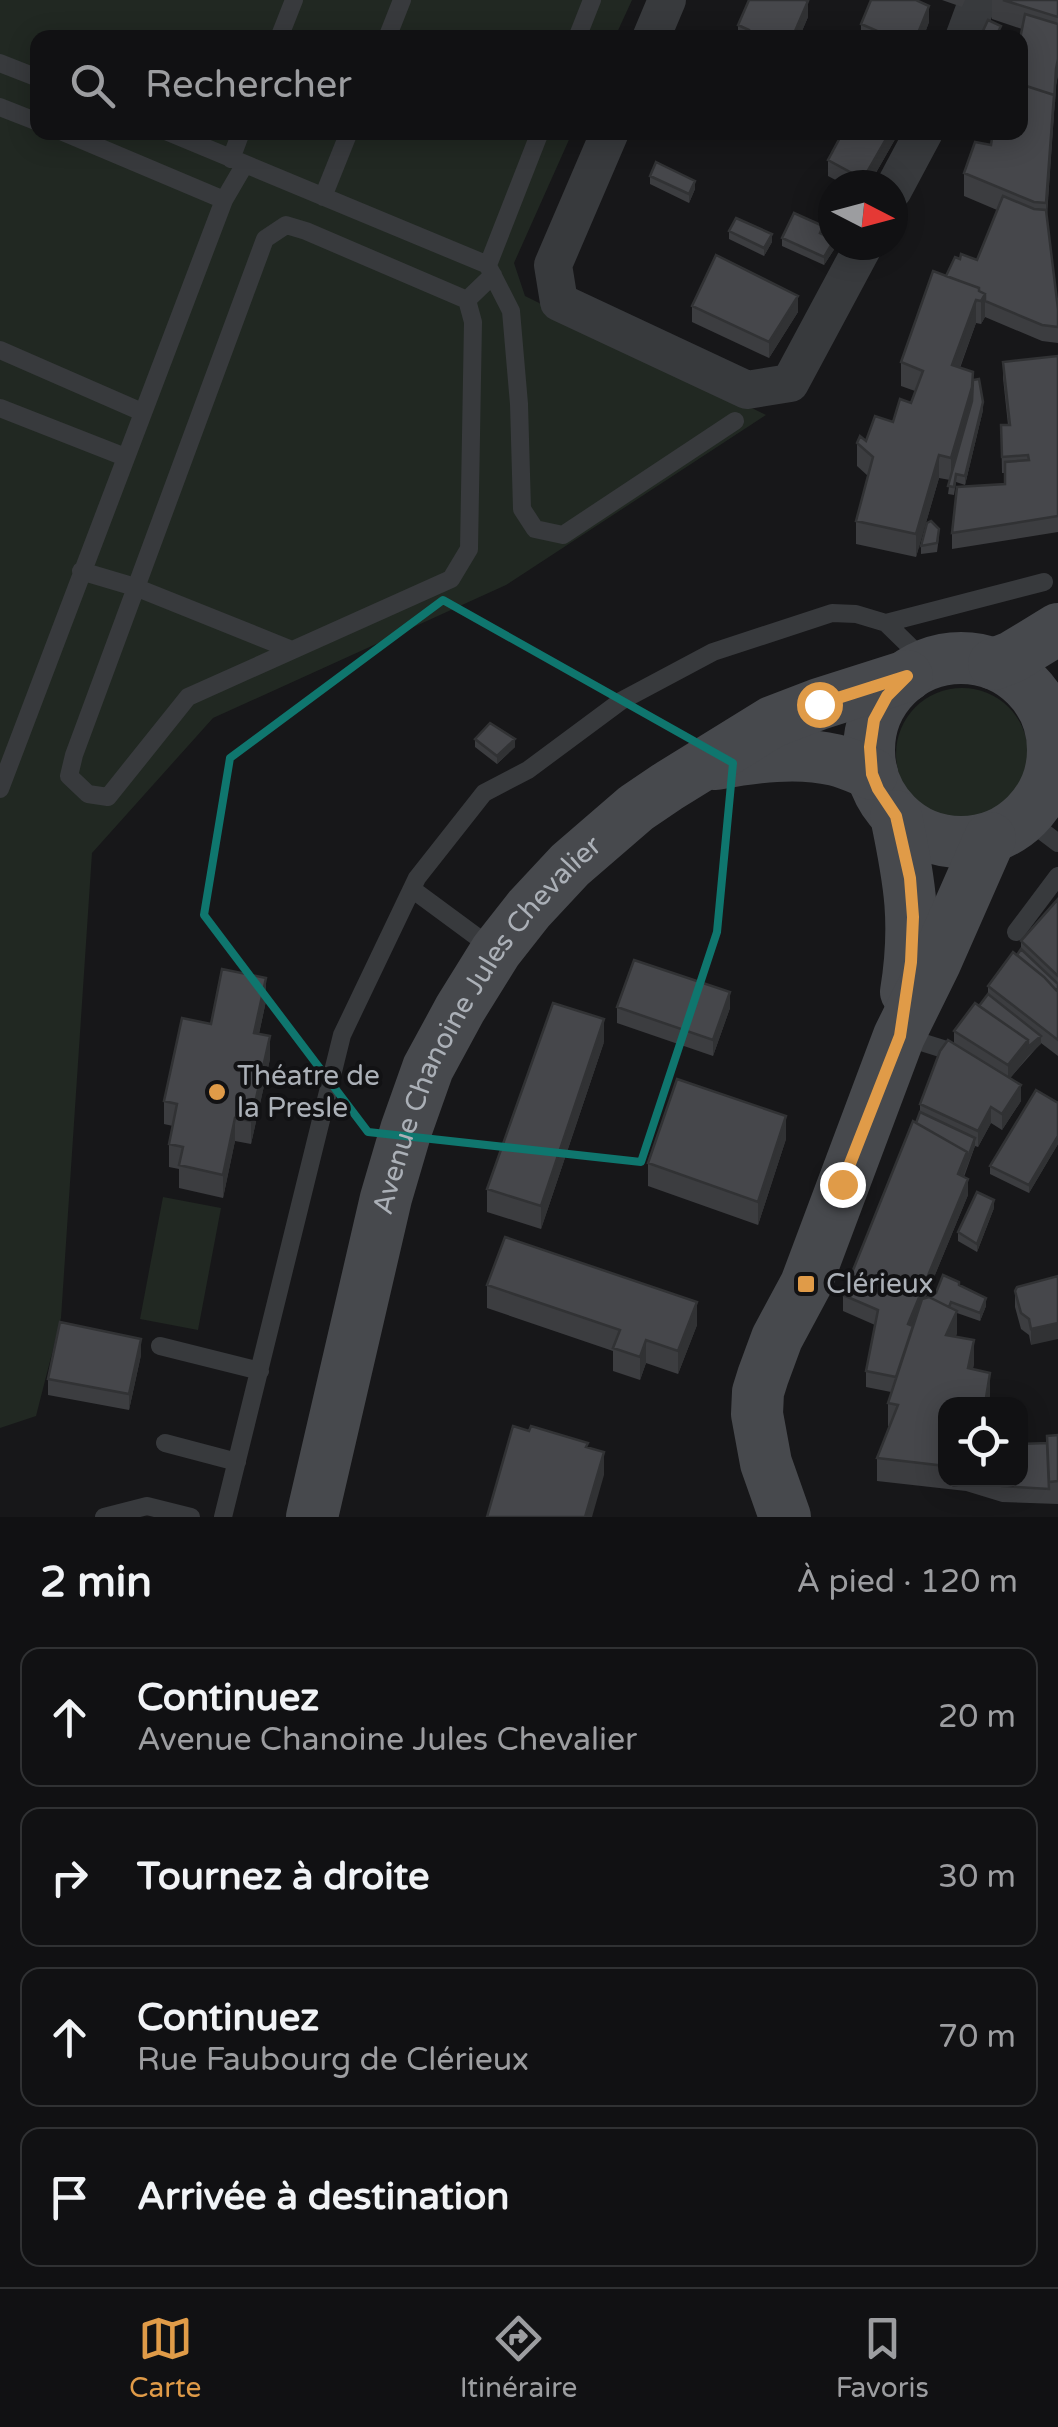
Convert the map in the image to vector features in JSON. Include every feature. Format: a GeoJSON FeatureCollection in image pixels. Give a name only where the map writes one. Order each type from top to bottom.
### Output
{"type":"FeatureCollection","features":[{"type":"Feature","properties":{"kind":"main road"},"geometry":{"type":"LineString","coordinates":[[994,664],[1012,658],[1051,605]]}},
{"type":"Feature","properties":{"kind":"main road"},"geometry":{"type":"LineString","coordinates":[[790,1511],[802,1459],[793,1410],[793,1375],[806,1284],[900,1036],[935,963],[1024,833],[1051,772],[1052,705],[1016,676],[972,658],[950,658],[918,670],[887,696],[874,720],[870,747],[910,878],[911,962],[900,1036]]}},
{"type":"Feature","properties":{"kind":"main road","name":"Avenue Chanoine Jules Chevalier"},"geometry":{"type":"LineString","coordinates":[[312,1517],[386,1198],[428,1068],[496,951],[570,866],[636,808],[772,722],[918,670]]}},
{"type":"Feature","properties":{"kind":"main road","name":"Avenue Chanoine Jules Chevalier"},"geometry":{"type":"LineString","coordinates":[[700,768],[742,759],[789,756],[834,760],[884,795]]}},
{"type":"Feature","properties":{"kind":"main road"},"geometry":{"type":"LineString","coordinates":[[884,795],[917,831],[940,840],[964,842],[1024,833]]}},
{"type":"Feature","properties":{"kind":"street"},"geometry":{"type":"LineString","coordinates":[[654,30],[667,0]]}},
{"type":"Feature","properties":{"kind":"street"},"geometry":{"type":"LineString","coordinates":[[967,30],[978,0]]}},
{"type":"Feature","properties":{"kind":"street"},"geometry":{"type":"LineString","coordinates":[[607,140],[554,266],[559,302],[746,390],[790,383],[856,260]]}},
{"type":"Feature","properties":{"kind":"street"},"geometry":{"type":"LineString","coordinates":[[904,170],[920,140]]}},
{"type":"Feature","properties":{"kind":"lane"},"geometry":{"type":"LineString","coordinates":[[282,30],[294,0]]}},
{"type":"Feature","properties":{"kind":"lane"},"geometry":{"type":"LineString","coordinates":[[390,30],[402,0]]}},
{"type":"Feature","properties":{"kind":"lane"},"geometry":{"type":"LineString","coordinates":[[580,30],[592,0]]}},
{"type":"Feature","properties":{"kind":"lane"},"geometry":{"type":"LineString","coordinates":[[0,63],[30,75]]}},
{"type":"Feature","properties":{"kind":"lane"},"geometry":{"type":"LineString","coordinates":[[0,107],[30,119]]}},
{"type":"Feature","properties":{"kind":"lane"},"geometry":{"type":"LineString","coordinates":[[82,140],[224,200]]}},
{"type":"Feature","properties":{"kind":"lane"},"geometry":{"type":"LineString","coordinates":[[187,140],[490,270],[511,311],[522,509],[535,529],[563,535],[735,422]]}},
{"type":"Feature","properties":{"kind":"lane"},"geometry":{"type":"LineString","coordinates":[[1,783],[224,200],[238,162],[240,140]]}},
{"type":"Feature","properties":{"kind":"lane"},"geometry":{"type":"LineString","coordinates":[[323,197],[346,140]]}},
{"type":"Feature","properties":{"kind":"lane"},"geometry":{"type":"LineString","coordinates":[[467,300],[490,270],[537,140]]}},
{"type":"Feature","properties":{"kind":"lane"},"geometry":{"type":"LineString","coordinates":[[286,225],[467,300],[473,322],[469,549],[450,578],[188,697],[108,797],[88,794],[68,776],[74,755],[265,240],[286,225]]}},
{"type":"Feature","properties":{"kind":"lane"},"geometry":{"type":"LineString","coordinates":[[0,350],[142,412]]}},
{"type":"Feature","properties":{"kind":"lane"},"geometry":{"type":"LineString","coordinates":[[0,408],[125,456]]}},
{"type":"Feature","properties":{"kind":"lane"},"geometry":{"type":"LineString","coordinates":[[81,571],[134,587],[292,650]]}},
{"type":"Feature","properties":{"kind":"lane"},"geometry":{"type":"LineString","coordinates":[[223,1517],[342,1035],[417,878],[484,793],[528,770],[621,701],[712,652],[832,613],[886,622],[1051,605]]}},
{"type":"Feature","properties":{"kind":"lane"},"geometry":{"type":"LineString","coordinates":[[886,622],[918,670]]}},
{"type":"Feature","properties":{"kind":"lane"},"geometry":{"type":"LineString","coordinates":[[1016,932],[1058,876]]}},
{"type":"Feature","properties":{"kind":"lane"},"geometry":{"type":"LineString","coordinates":[[412,889],[496,951]]}},
{"type":"Feature","properties":{"kind":"lane"},"geometry":{"type":"LineString","coordinates":[[900,1036],[953,1052],[983,1071]]}},
{"type":"Feature","properties":{"kind":"lane"},"geometry":{"type":"LineString","coordinates":[[160,1346],[260,1371]]}},
{"type":"Feature","properties":{"kind":"lane"},"geometry":{"type":"LineString","coordinates":[[165,1442],[237,1462]]}},
{"type":"Feature","properties":{"kind":"lane"},"geometry":{"type":"LineString","coordinates":[[104,1517],[147,1506],[191,1517]]}},
{"type":"Feature","properties":{"kind":"highlighted area"},"geometry":{"type":"Polygon","coordinates":[[[443,600],[733,763],[717,932],[641,1162],[368,1132],[204,915],[230,758],[443,600]]]}},
{"type":"Feature","properties":{"kind":"shaded area"},"geometry":{"type":"Polygon","coordinates":[[[0,0],[632,0],[618,30],[30,30],[30,140],[569,140],[514,263],[525,296],[766,415],[506,585],[213,718],[92,853],[61,1318],[36,1416],[0,1428],[0,0]]]}},
{"type":"Feature","properties":{"kind":"shaded area"},"geometry":{"type":"Polygon","coordinates":[[[962,688],[987,693],[1009,707],[1023,729],[1028,754],[1023,779],[1009,801],[987,815],[962,820],[937,815],[915,801],[901,779],[896,754],[901,729],[915,707],[937,693],[962,688]]]}},
{"type":"Feature","properties":{"kind":"shaded area"},"geometry":{"type":"Polygon","coordinates":[[[163,1197],[221,1208],[198,1330],[140,1319],[163,1197]]]}},
{"type":"Feature","properties":{"kind":"building"},"geometry":{"type":"Polygon","coordinates":[[[749,0],[808,1],[795,30],[749,30],[738,25],[749,0]]]}},
{"type":"Feature","properties":{"kind":"building"},"geometry":{"type":"Polygon","coordinates":[[[871,0],[916,0],[929,6],[919,30],[875,30],[861,24],[871,0]]]}},
{"type":"Feature","properties":{"kind":"building"},"geometry":{"type":"Polygon","coordinates":[[[1003,0],[1058,0],[1058,17],[1003,0]]]}},
{"type":"Feature","properties":{"kind":"building"},"geometry":{"type":"Polygon","coordinates":[[[1025,14],[1058,24],[1054,102],[1054,95],[1028,87],[1028,30],[1022,30],[1025,14]]]}},
{"type":"Feature","properties":{"kind":"building"},"geometry":{"type":"Polygon","coordinates":[[[988,20],[1001,26],[999,30],[983,30],[988,20]]]}},
{"type":"Feature","properties":{"kind":"building"},"geometry":{"type":"Polygon","coordinates":[[[1028,87],[1054,95],[1046,203],[1034,202],[964,173],[975,142],[991,145],[992,140],[1028,140],[1028,87]]]}},
{"type":"Feature","properties":{"kind":"building"},"geometry":{"type":"Polygon","coordinates":[[[839,140],[885,140],[868,170],[846,170],[828,160],[839,140]]]}},
{"type":"Feature","properties":{"kind":"building"},"geometry":{"type":"Polygon","coordinates":[[[656,162],[695,181],[689,194],[650,176],[656,162]]]}},
{"type":"Feature","properties":{"kind":"building"},"geometry":{"type":"Polygon","coordinates":[[[1003,196],[1046,210],[1058,327],[1042,325],[985,301],[979,288],[946,276],[955,257],[960,259],[961,254],[977,260],[1003,196]]]}},
{"type":"Feature","properties":{"kind":"building"},"geometry":{"type":"Polygon","coordinates":[[[794,213],[818,224],[818,254],[782,238],[794,213]]]}},
{"type":"Feature","properties":{"kind":"building"},"geometry":{"type":"Polygon","coordinates":[[[736,218],[772,234],[764,248],[729,231],[736,218]]]}},
{"type":"Feature","properties":{"kind":"building"},"geometry":{"type":"Polygon","coordinates":[[[716,255],[798,296],[769,342],[692,306],[716,255]]]}},
{"type":"Feature","properties":{"kind":"building"},"geometry":{"type":"Polygon","coordinates":[[[933,271],[979,288],[985,294],[981,301],[976,300],[952,365],[973,372],[972,387],[951,458],[939,455],[916,534],[856,521],[873,457],[857,443],[860,436],[866,441],[875,416],[893,422],[900,399],[911,403],[923,371],[901,362],[933,271]]]}},
{"type":"Feature","properties":{"kind":"building"},"geometry":{"type":"Polygon","coordinates":[[[1058,356],[1058,516],[952,533],[957,487],[1005,484],[1005,462],[1029,460],[1028,455],[1002,457],[1001,425],[1010,425],[1003,362],[1058,356]]]}},
{"type":"Feature","properties":{"kind":"building"},"geometry":{"type":"Polygon","coordinates":[[[979,379],[983,402],[965,476],[956,474],[954,487],[948,486],[972,401],[973,380],[979,379]]]}},
{"type":"Feature","properties":{"kind":"building"},"geometry":{"type":"Polygon","coordinates":[[[931,521],[939,529],[937,543],[921,546],[927,523],[931,521]]]}},
{"type":"Feature","properties":{"kind":"building"},"geometry":{"type":"Polygon","coordinates":[[[490,723],[515,739],[497,756],[475,739],[490,723]]]}},
{"type":"Feature","properties":{"kind":"building"},"geometry":{"type":"Polygon","coordinates":[[[1058,899],[1058,976],[1021,941],[1058,899]]]}},
{"type":"Feature","properties":{"kind":"building"},"geometry":{"type":"Polygon","coordinates":[[[1021,949],[1058,984],[1058,989],[1017,955],[1021,949]]]}},
{"type":"Feature","properties":{"kind":"building"},"geometry":{"type":"Polygon","coordinates":[[[1013,952],[1058,992],[1058,1040],[988,986],[1013,952]]]}},
{"type":"Feature","properties":{"kind":"building"},"geometry":{"type":"Polygon","coordinates":[[[634,960],[730,992],[713,1040],[617,1007],[634,960]]]}},
{"type":"Feature","properties":{"kind":"building","name":"Théatre de la Presle"},"geometry":{"type":"Polygon","coordinates":[[[222,969],[266,978],[254,1033],[270,1036],[251,1121],[235,1118],[223,1175],[179,1165],[183,1147],[169,1144],[177,1104],[164,1101],[182,1018],[211,1024],[222,969]]]}},
{"type":"Feature","properties":{"kind":"building"},"geometry":{"type":"Polygon","coordinates":[[[988,994],[1041,1036],[1028,1047],[1028,1040],[979,1006],[988,994]]]}},
{"type":"Feature","properties":{"kind":"building"},"geometry":{"type":"Polygon","coordinates":[[[553,1003],[604,1019],[541,1206],[487,1189],[553,1003]]]}},
{"type":"Feature","properties":{"kind":"building"},"geometry":{"type":"Polygon","coordinates":[[[975,1003],[1028,1040],[1008,1065],[954,1031],[975,1003]]]}},
{"type":"Feature","properties":{"kind":"building"},"geometry":{"type":"Polygon","coordinates":[[[948,1040],[1021,1085],[1002,1114],[991,1107],[978,1131],[920,1104],[948,1040]]]}},
{"type":"Feature","properties":{"kind":"building"},"geometry":{"type":"Polygon","coordinates":[[[677,1079],[786,1116],[758,1202],[648,1163],[677,1079]]]}},
{"type":"Feature","properties":{"kind":"building"},"geometry":{"type":"Polygon","coordinates":[[[1036,1090],[1058,1103],[1058,1136],[1029,1185],[990,1166],[1036,1090]]]}},
{"type":"Feature","properties":{"kind":"building"},"geometry":{"type":"Polygon","coordinates":[[[920,1112],[975,1138],[967,1160],[967,1152],[916,1123],[920,1112]]]}},
{"type":"Feature","properties":{"kind":"building"},"geometry":{"type":"Polygon","coordinates":[[[913,1121],[967,1152],[958,1174],[968,1179],[908,1324],[913,1326],[896,1377],[866,1371],[878,1310],[843,1295],[913,1121]]]}},
{"type":"Feature","properties":{"kind":"building"},"geometry":{"type":"Polygon","coordinates":[[[977,1192],[994,1200],[977,1244],[958,1232],[977,1192]]]}},
{"type":"Feature","properties":{"kind":"building"},"geometry":{"type":"Polygon","coordinates":[[[505,1237],[697,1302],[678,1351],[646,1340],[640,1357],[613,1348],[620,1330],[487,1285],[505,1237]]]}},
{"type":"Feature","properties":{"kind":"building"},"geometry":{"type":"Polygon","coordinates":[[[943,1275],[986,1298],[980,1313],[951,1302],[949,1307],[929,1297],[936,1293],[943,1275]]]}},
{"type":"Feature","properties":{"kind":"building"},"geometry":{"type":"Polygon","coordinates":[[[1058,1276],[1058,1323],[1031,1329],[1029,1319],[1021,1313],[1017,1287],[1058,1276]]]}},
{"type":"Feature","properties":{"kind":"building"},"geometry":{"type":"Polygon","coordinates":[[[929,1297],[957,1311],[946,1335],[974,1340],[968,1368],[990,1373],[986,1397],[938,1397],[938,1465],[877,1458],[898,1405],[888,1403],[922,1299],[929,1297]]]}},
{"type":"Feature","properties":{"kind":"building"},"geometry":{"type":"Polygon","coordinates":[[[60,1322],[141,1339],[129,1394],[48,1379],[60,1322]]]}},
{"type":"Feature","properties":{"kind":"building"},"geometry":{"type":"Polygon","coordinates":[[[513,1426],[529,1431],[531,1426],[588,1443],[586,1447],[604,1452],[585,1517],[487,1517],[513,1426]]]}},
{"type":"Feature","properties":{"kind":"building"},"geometry":{"type":"Polygon","coordinates":[[[1058,1435],[1058,1481],[1049,1482],[1047,1436],[1058,1435]]]}},
{"type":"Feature","properties":{"kind":"building"},"geometry":{"type":"Polygon","coordinates":[[[1047,1443],[1049,1489],[1018,1487],[1028,1487],[1028,1444],[1047,1443]]]}},
{"type":"Feature","properties":{"kind":"place","name":"Théatre de la Presle"},"geometry":{"type":"Point","coordinates":[217,1092]}},
{"type":"Feature","properties":{"kind":"place","name":"Clérieux"},"geometry":{"type":"Point","coordinates":[806,1284]}},
{"type":"Feature","properties":{"kind":"route"},"geometry":{"type":"LineString","coordinates":[[819,704],[907,676],[887,696],[874,720],[870,747],[872,774],[896,816],[910,878],[911,962],[900,1036],[842,1184]]}}]}
